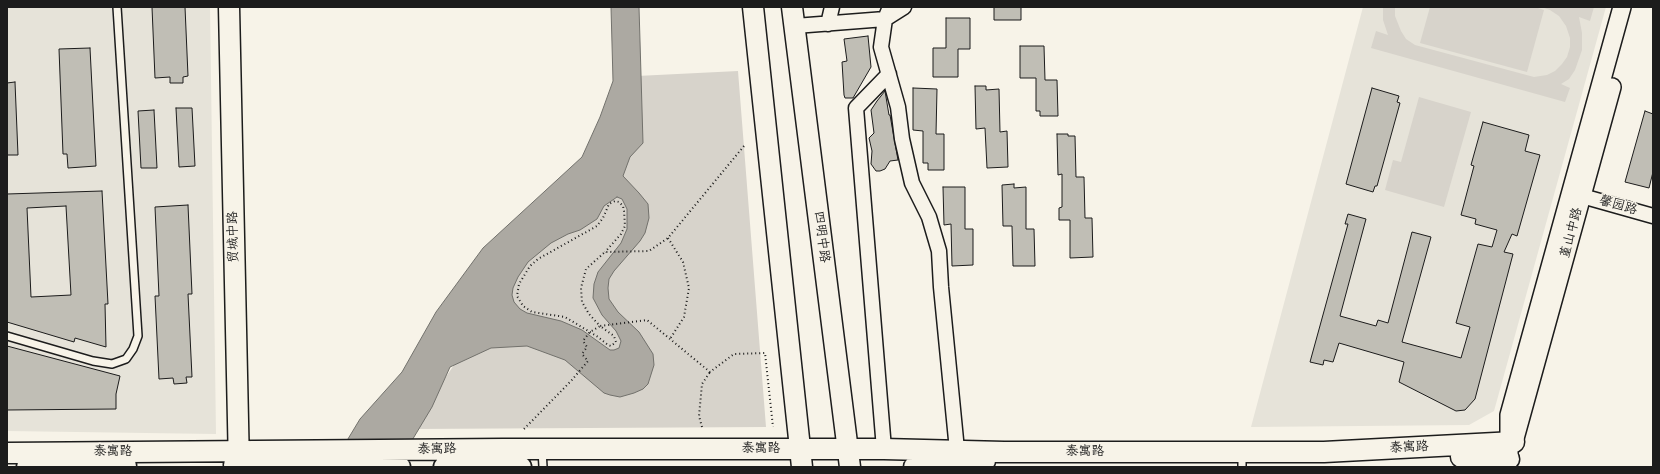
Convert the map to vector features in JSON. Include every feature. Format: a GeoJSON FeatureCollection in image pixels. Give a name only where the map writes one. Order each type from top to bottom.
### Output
{"type":"FeatureCollection","features":[{"type":"Feature","properties":{"kind":"main road","name":"贸城中路"},"geometry":{"type":"LineString","coordinates":[[229,7],[239,462]]}},
{"type":"Feature","properties":{"kind":"main road"},"geometry":{"type":"LineString","coordinates":[[753,7],[801,458]]}},
{"type":"Feature","properties":{"kind":"main road","name":"四明中路"},"geometry":{"type":"LineString","coordinates":[[793,16],[849,458]]}},
{"type":"Feature","properties":{"kind":"main road","name":"泰寓路"},"geometry":{"type":"LineString","coordinates":[[444,467],[542,458],[849,458],[884,449],[1004,452],[1510,453]]}},
{"type":"Feature","properties":{"kind":"main road","name":"泰寓路"},"geometry":{"type":"LineString","coordinates":[[28,467],[239,462],[330,458],[414,450],[506,461]]}},
{"type":"Feature","properties":{"kind":"main road","name":"泰寓路"},"geometry":{"type":"LineString","coordinates":[[7,453],[239,462]]}},
{"type":"Feature","properties":{"kind":"main road","name":"泰寓路"},"geometry":{"type":"LineString","coordinates":[[914,467],[1005,459],[1242,463],[1474,457],[1510,453]]}},
{"type":"Feature","properties":{"kind":"main road","name":"泰寓路"},"geometry":{"type":"LineString","coordinates":[[330,458],[400,467]]}},
{"type":"Feature","properties":{"kind":"street"},"geometry":{"type":"LineString","coordinates":[[828,24],[832,7]]}},
{"type":"Feature","properties":{"kind":"street"},"geometry":{"type":"LineString","coordinates":[[793,16],[828,24],[887,13],[904,7]]}},
{"type":"Feature","properties":{"kind":"street","name":"堇山中路"},"geometry":{"type":"LineString","coordinates":[[1510,453],[1509,415],[1622,7]]}},
{"type":"Feature","properties":{"kind":"street","name":"堇山中路"},"geometry":{"type":"LineString","coordinates":[[1510,453],[1634,7]]}},
{"type":"Feature","properties":{"kind":"street"},"geometry":{"type":"LineString","coordinates":[[887,13],[881,47],[898,107],[902,139],[912,183],[929,217],[939,251],[941,287],[957,450]]}},
{"type":"Feature","properties":{"kind":"street"},"geometry":{"type":"LineString","coordinates":[[884,449],[856,108],[889,74]]}},
{"type":"Feature","properties":{"kind":"street","name":"馨园路"},"geometry":{"type":"LineString","coordinates":[[1582,196],[1653,216]]}},
{"type":"Feature","properties":{"kind":"lane"},"geometry":{"type":"LineString","coordinates":[[7,336],[93,361],[112,364],[126,359],[133,349],[138,336],[117,7]]}},
{"type":"Feature","properties":{"kind":"path"},"geometry":{"type":"LineString","coordinates":[[605,252],[649,251],[668,238],[744,146]]}},
{"type":"Feature","properties":{"kind":"path"},"geometry":{"type":"LineString","coordinates":[[615,201],[623,206],[626,217],[625,226],[621,234],[605,252],[586,269],[581,288],[582,302],[589,314],[600,326],[614,336],[616,342],[614,344],[608,345],[565,317],[532,312],[522,306],[518,296],[519,284],[530,266],[538,259],[596,226],[603,218],[609,204],[615,201]]}},
{"type":"Feature","properties":{"kind":"path"},"geometry":{"type":"LineString","coordinates":[[668,238],[684,262],[689,288],[684,317],[670,339]]}},
{"type":"Feature","properties":{"kind":"path"},"geometry":{"type":"LineString","coordinates":[[524,428],[572,381],[588,361],[582,354],[587,347],[583,341],[589,333],[600,326],[647,320],[710,372]]}},
{"type":"Feature","properties":{"kind":"path"},"geometry":{"type":"LineString","coordinates":[[702,427],[699,416],[702,384],[710,372],[734,354],[764,353],[773,427]]}},
{"type":"Feature","properties":{"kind":"shaded area"},"geometry":{"type":"Polygon","coordinates":[[[7,7],[210,7],[216,434],[7,431],[7,7]]]}},
{"type":"Feature","properties":{"kind":"shaded area"},"geometry":{"type":"Polygon","coordinates":[[[611,7],[639,7],[643,143],[630,157],[623,176],[648,204],[649,218],[645,233],[614,271],[609,279],[608,288],[609,299],[618,312],[639,332],[653,354],[654,365],[648,384],[643,389],[634,393],[620,397],[610,395],[604,393],[565,360],[527,346],[491,348],[450,367],[432,407],[396,467],[331,467],[360,419],[402,372],[436,312],[483,248],[582,157],[600,117],[613,81],[611,7]],[[617,197],[604,206],[597,219],[580,230],[568,234],[551,243],[528,262],[518,277],[513,288],[512,295],[514,302],[520,309],[527,313],[561,321],[582,330],[610,350],[619,348],[621,341],[616,331],[602,315],[593,298],[594,284],[598,272],[621,243],[627,229],[627,209],[622,199],[617,197]]]}},
{"type":"Feature","properties":{"kind":"shaded area"},"geometry":{"type":"Polygon","coordinates":[[[1363,7],[1606,7],[1494,411],[1469,425],[1251,427],[1363,7]]]}},
{"type":"Feature","properties":{"kind":"shaded area"},"geometry":{"type":"Polygon","coordinates":[[[1383,7],[1395,7],[1395,16],[1401,31],[1406,39],[1415,45],[1534,77],[1547,75],[1555,71],[1567,57],[1570,47],[1570,38],[1566,26],[1559,16],[1550,10],[1541,7],[1594,7],[1590,21],[1579,17],[1582,33],[1582,50],[1575,70],[1569,79],[1561,84],[1570,88],[1565,102],[1371,48],[1376,31],[1388,35],[1383,20],[1383,7]]]}},
{"type":"Feature","properties":{"kind":"shaded area"},"geometry":{"type":"Polygon","coordinates":[[[1430,7],[1535,7],[1544,10],[1527,72],[1420,43],[1430,7]]]}},
{"type":"Feature","properties":{"kind":"shaded area"},"geometry":{"type":"Polygon","coordinates":[[[738,71],[766,427],[411,429],[517,271],[637,76],[738,71]]]}},
{"type":"Feature","properties":{"kind":"shaded area"},"geometry":{"type":"Polygon","coordinates":[[[1419,97],[1471,112],[1444,207],[1385,190],[1393,160],[1401,162],[1419,97]]]}},
{"type":"Feature","properties":{"kind":"building"},"geometry":{"type":"Polygon","coordinates":[[[152,7],[185,7],[188,76],[183,77],[183,83],[170,83],[170,77],[155,78],[152,7]]]}},
{"type":"Feature","properties":{"kind":"building"},"geometry":{"type":"Polygon","coordinates":[[[994,7],[1021,7],[1021,20],[994,20],[994,7]]]}},
{"type":"Feature","properties":{"kind":"building"},"geometry":{"type":"Polygon","coordinates":[[[946,18],[970,18],[970,49],[958,49],[958,77],[933,77],[933,48],[946,48],[946,18]]]}},
{"type":"Feature","properties":{"kind":"building"},"geometry":{"type":"Polygon","coordinates":[[[868,36],[871,67],[853,98],[845,98],[842,62],[847,61],[844,39],[868,36]]]}},
{"type":"Feature","properties":{"kind":"building"},"geometry":{"type":"Polygon","coordinates":[[[1020,46],[1044,46],[1045,80],[1057,80],[1058,116],[1040,116],[1040,111],[1036,111],[1036,78],[1020,78],[1020,46]]]}},
{"type":"Feature","properties":{"kind":"building"},"geometry":{"type":"Polygon","coordinates":[[[90,48],[96,166],[68,168],[67,154],[63,154],[59,49],[90,48]]]}},
{"type":"Feature","properties":{"kind":"building"},"geometry":{"type":"Polygon","coordinates":[[[15,82],[18,155],[7,155],[7,83],[15,82]]]}},
{"type":"Feature","properties":{"kind":"building"},"geometry":{"type":"Polygon","coordinates":[[[975,86],[986,86],[986,90],[999,89],[1000,132],[1007,131],[1008,167],[987,168],[985,128],[976,129],[975,86]]]}},
{"type":"Feature","properties":{"kind":"building"},"geometry":{"type":"Polygon","coordinates":[[[913,88],[937,89],[936,134],[944,134],[944,170],[928,170],[928,163],[923,163],[923,131],[913,130],[913,88]]]}},
{"type":"Feature","properties":{"kind":"building"},"geometry":{"type":"Polygon","coordinates":[[[1372,88],[1399,96],[1397,102],[1400,103],[1377,186],[1375,186],[1373,192],[1346,184],[1372,88]]]}},
{"type":"Feature","properties":{"kind":"building"},"geometry":{"type":"Polygon","coordinates":[[[885,91],[898,160],[890,161],[885,169],[876,171],[871,164],[872,151],[869,138],[874,133],[871,110],[885,91]]]}},
{"type":"Feature","properties":{"kind":"building"},"geometry":{"type":"Polygon","coordinates":[[[176,108],[192,108],[195,166],[179,167],[176,108]]]}},
{"type":"Feature","properties":{"kind":"building"},"geometry":{"type":"Polygon","coordinates":[[[154,110],[157,168],[141,168],[138,111],[154,110]]]}},
{"type":"Feature","properties":{"kind":"building"},"geometry":{"type":"Polygon","coordinates":[[[1645,111],[1653,114],[1653,172],[1649,188],[1625,182],[1645,111]]]}},
{"type":"Feature","properties":{"kind":"building"},"geometry":{"type":"Polygon","coordinates":[[[1483,122],[1529,135],[1525,151],[1540,155],[1517,236],[1512,234],[1504,252],[1513,254],[1475,399],[1465,410],[1456,411],[1399,382],[1404,362],[1339,343],[1333,362],[1324,360],[1323,365],[1310,362],[1348,224],[1345,224],[1348,214],[1366,219],[1340,316],[1376,326],[1378,320],[1388,323],[1412,232],[1431,237],[1402,342],[1461,358],[1470,327],[1456,323],[1478,244],[1492,247],[1497,230],[1475,224],[1476,219],[1461,215],[1474,166],[1471,165],[1483,122]]]}},
{"type":"Feature","properties":{"kind":"building"},"geometry":{"type":"Polygon","coordinates":[[[1057,134],[1068,134],[1068,136],[1075,136],[1076,177],[1084,177],[1085,218],[1092,218],[1093,257],[1070,258],[1070,220],[1059,220],[1059,208],[1062,207],[1062,174],[1058,175],[1057,134]]]}},
{"type":"Feature","properties":{"kind":"building"},"geometry":{"type":"Polygon","coordinates":[[[1014,184],[1014,188],[1026,187],[1026,229],[1034,229],[1035,266],[1013,266],[1012,226],[1003,226],[1002,185],[1014,184]]]}},
{"type":"Feature","properties":{"kind":"building"},"geometry":{"type":"Polygon","coordinates":[[[943,187],[965,187],[965,229],[973,229],[973,265],[952,266],[951,224],[944,225],[943,187]]]}},
{"type":"Feature","properties":{"kind":"building"},"geometry":{"type":"Polygon","coordinates":[[[102,191],[108,304],[105,304],[106,347],[75,338],[74,342],[7,322],[7,194],[102,191]],[[66,206],[27,208],[31,297],[71,295],[66,206]]]}},
{"type":"Feature","properties":{"kind":"building"},"geometry":{"type":"Polygon","coordinates":[[[188,205],[192,294],[188,294],[192,377],[186,377],[187,383],[174,384],[173,378],[159,379],[155,296],[159,296],[155,207],[188,205]]]}},
{"type":"Feature","properties":{"kind":"building"},"geometry":{"type":"Polygon","coordinates":[[[7,346],[120,376],[116,394],[116,409],[7,410],[7,346]]]}}]}
